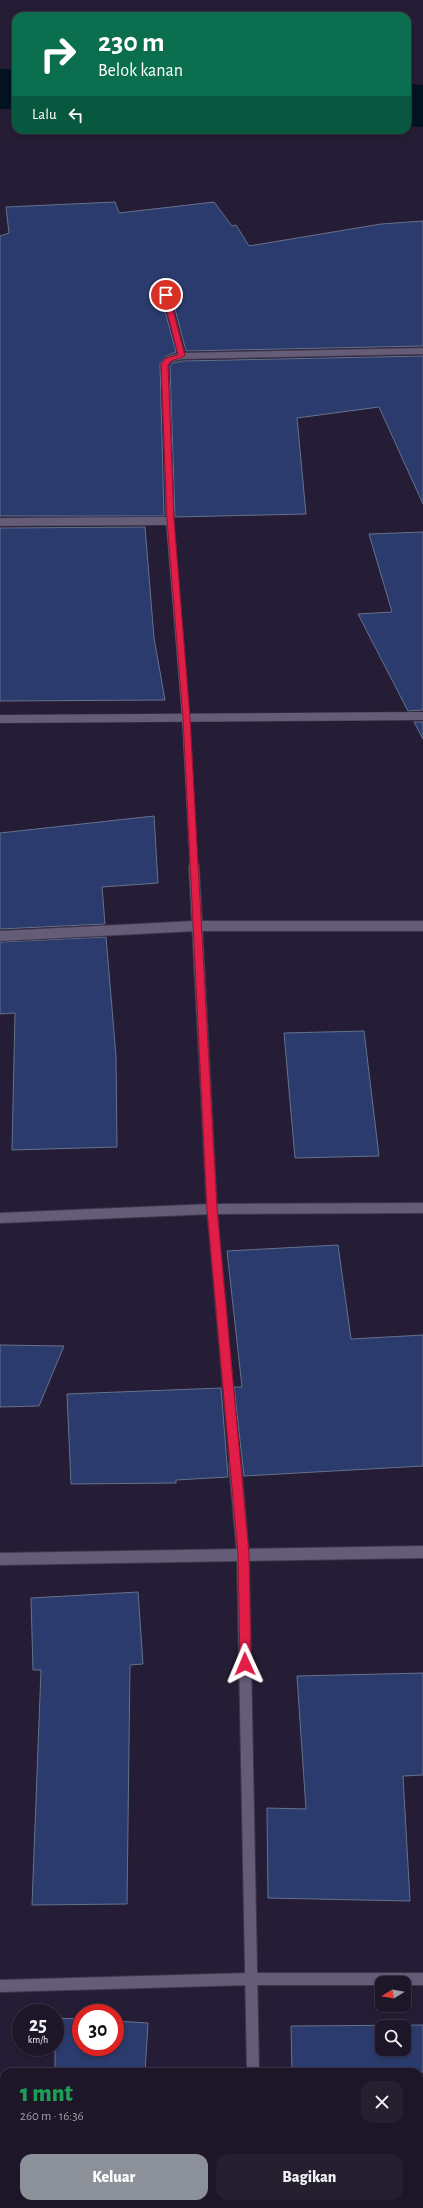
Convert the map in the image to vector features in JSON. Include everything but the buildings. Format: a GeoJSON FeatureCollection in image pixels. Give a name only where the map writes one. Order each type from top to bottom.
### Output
{"type":"FeatureCollection","features":[{"type":"Feature","properties":{"kind":"street"},"geometry":{"type":"LineString","coordinates":[[166,295],[182,356]]}},
{"type":"Feature","properties":{"kind":"street"},"geometry":{"type":"LineString","coordinates":[[254,2068],[250,1979],[243,1554],[212,1209],[186,718],[170,520],[165,364],[169,359],[182,356],[423,351]]}},
{"type":"Feature","properties":{"kind":"street"},"geometry":{"type":"LineString","coordinates":[[0,522],[170,520]]}},
{"type":"Feature","properties":{"kind":"street"},"geometry":{"type":"LineString","coordinates":[[0,720],[423,716]]}},
{"type":"Feature","properties":{"kind":"street"},"geometry":{"type":"LineString","coordinates":[[0,936],[196,926],[423,926]]}},
{"type":"Feature","properties":{"kind":"street"},"geometry":{"type":"LineString","coordinates":[[0,1218],[212,1209],[423,1208]]}},
{"type":"Feature","properties":{"kind":"street"},"geometry":{"type":"LineString","coordinates":[[0,1559],[423,1552]]}},
{"type":"Feature","properties":{"kind":"street"},"geometry":{"type":"LineString","coordinates":[[0,1986],[250,1979],[423,1979]]}},
{"type":"Feature","properties":{"kind":"waterway"},"geometry":{"type":"LineString","coordinates":[[0,89],[12,89]]}},
{"type":"Feature","properties":{"kind":"waterway"},"geometry":{"type":"LineString","coordinates":[[411,105],[423,106]]}},
{"type":"Feature","properties":{"kind":"route"},"geometry":{"type":"LineString","coordinates":[[166,295],[171,320],[182,356],[166,361],[164,370],[170,520],[186,718],[212,1209],[243,1554],[245,1664]]}}]}
